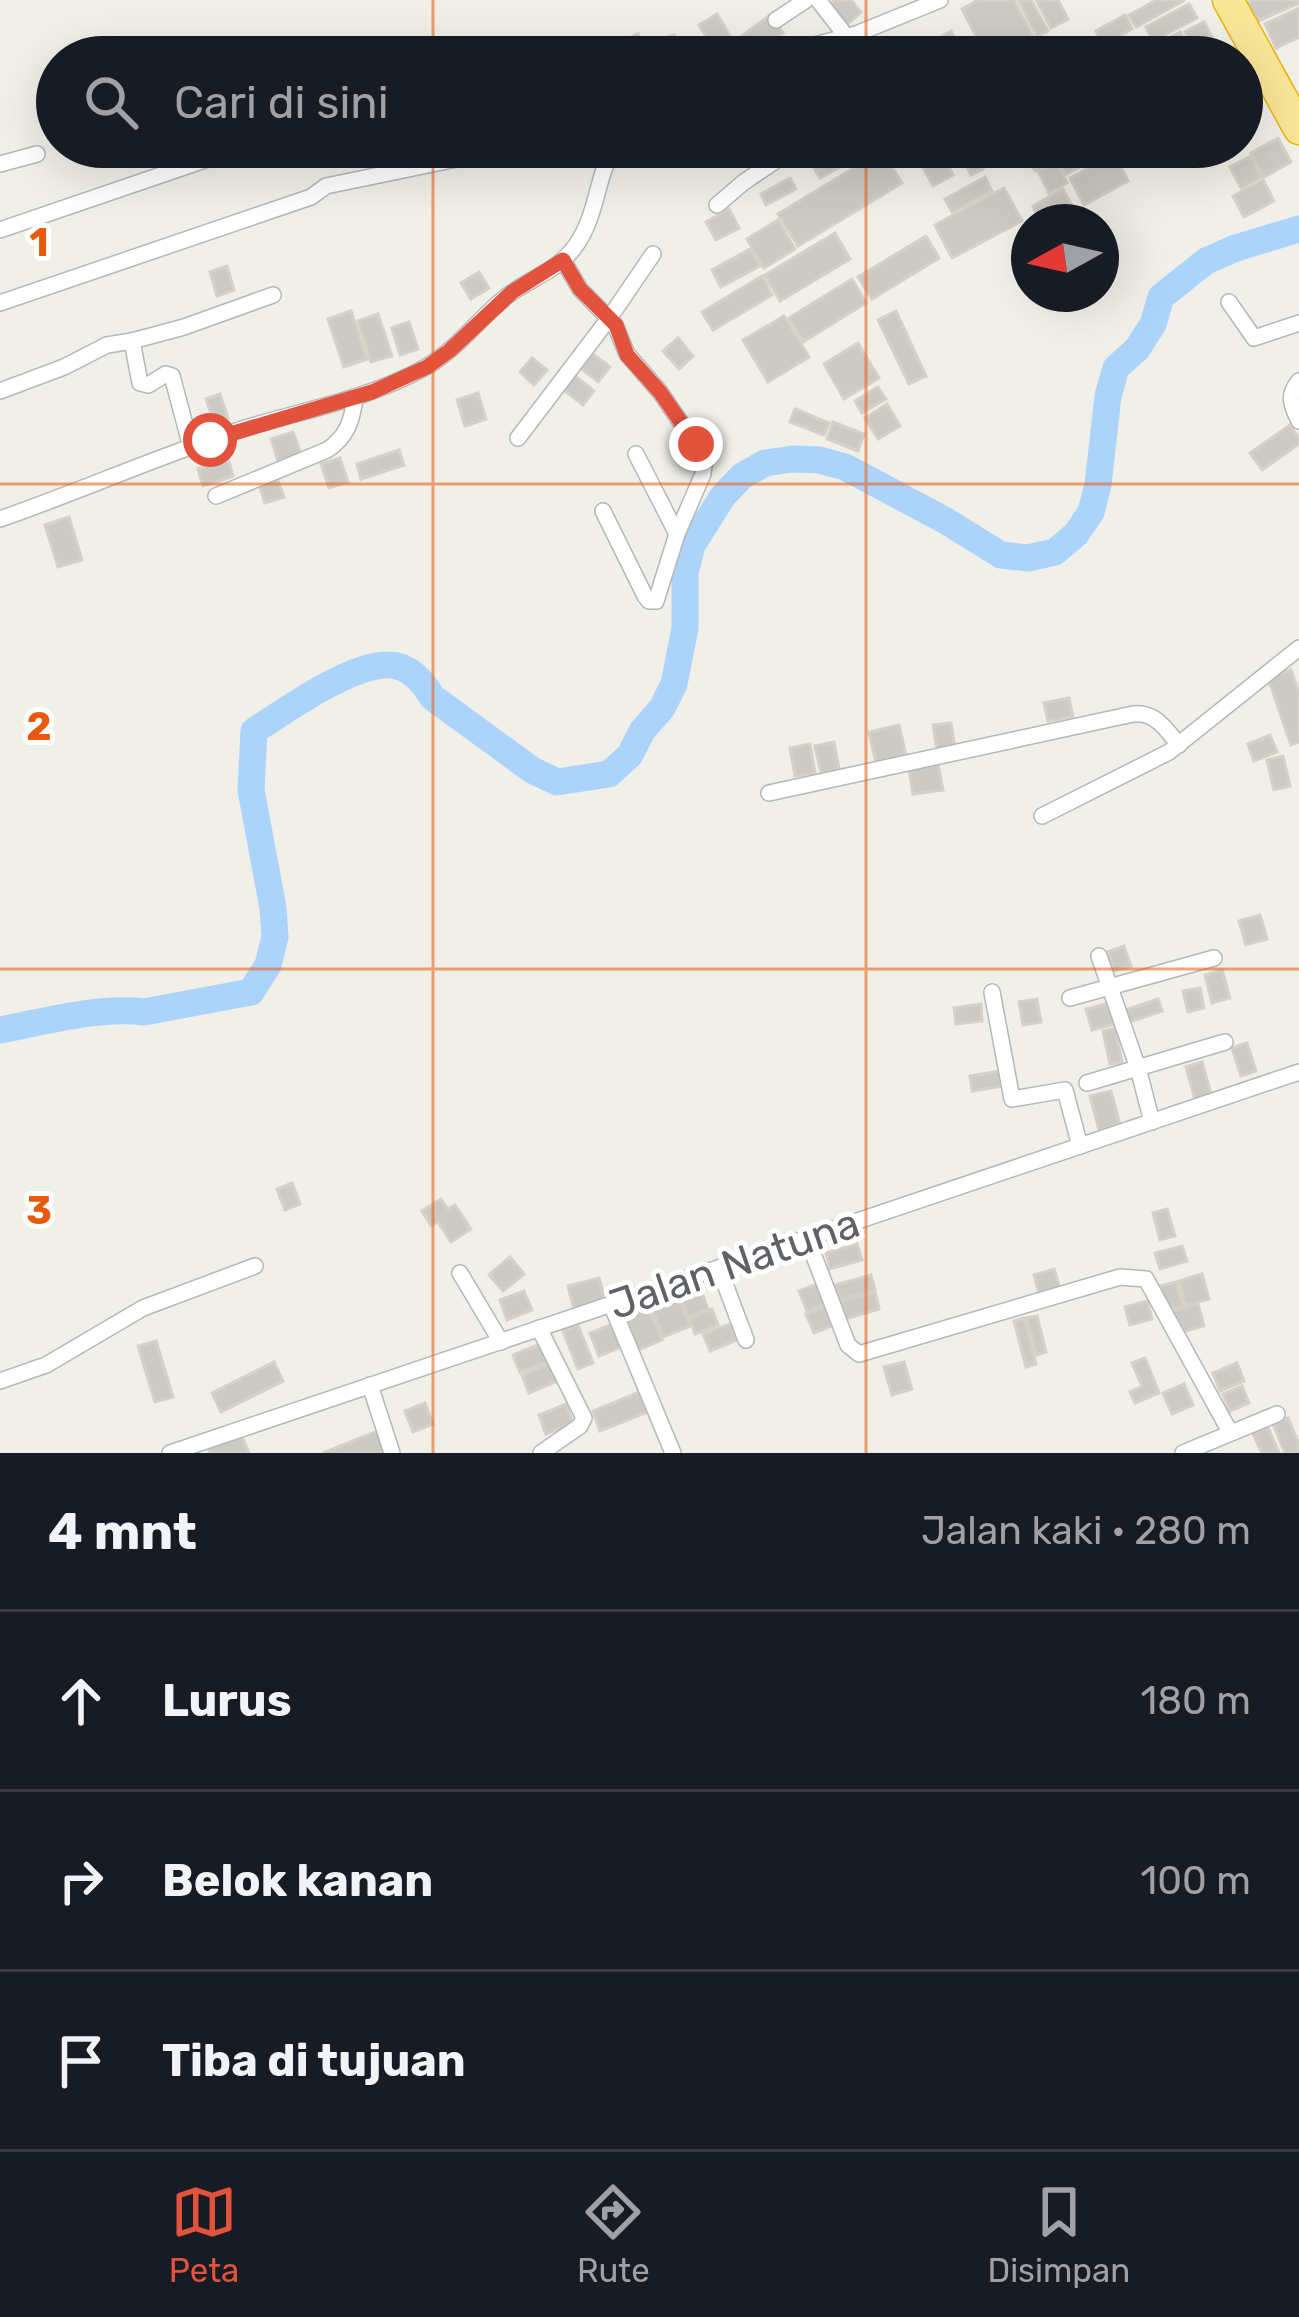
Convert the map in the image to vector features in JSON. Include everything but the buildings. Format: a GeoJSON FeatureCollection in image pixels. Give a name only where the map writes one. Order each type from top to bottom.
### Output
{"type":"FeatureCollection","features":[{"type":"Feature","properties":{"kind":"highway"},"geometry":{"type":"LineString","coordinates":[[1228,0],[1248,36]]}},
{"type":"Feature","properties":{"kind":"highway"},"geometry":{"type":"LineString","coordinates":[[1263,64],[1299,129]]}},
{"type":"Feature","properties":{"kind":"street"},"geometry":{"type":"LineString","coordinates":[[776,20],[806,0]]}},
{"type":"Feature","properties":{"kind":"street"},"geometry":{"type":"LineString","coordinates":[[818,0],[845,36]]}},
{"type":"Feature","properties":{"kind":"street"},"geometry":{"type":"LineString","coordinates":[[849,36],[940,0]]}},
{"type":"Feature","properties":{"kind":"street"},"geometry":{"type":"LineString","coordinates":[[0,164],[36,154]]}},
{"type":"Feature","properties":{"kind":"street"},"geometry":{"type":"LineString","coordinates":[[0,230],[181,168]]}},
{"type":"Feature","properties":{"kind":"street"},"geometry":{"type":"LineString","coordinates":[[0,303],[311,197],[326,186],[413,168]]}},
{"type":"Feature","properties":{"kind":"street"},"geometry":{"type":"LineString","coordinates":[[0,519],[191,447],[355,398],[427,367],[512,292],[563,260],[576,246],[592,216],[605,168]]}},
{"type":"Feature","properties":{"kind":"street"},"geometry":{"type":"LineString","coordinates":[[717,205],[765,168]]}},
{"type":"Feature","properties":{"kind":"street"},"geometry":{"type":"LineString","coordinates":[[518,438],[653,254]]}},
{"type":"Feature","properties":{"kind":"street"},"geometry":{"type":"LineString","coordinates":[[563,260],[580,289],[610,317],[627,355],[660,392],[705,458],[704,474],[677,534],[656,601],[649,601],[603,511]]}},
{"type":"Feature","properties":{"kind":"street"},"geometry":{"type":"LineString","coordinates":[[0,391],[107,345],[184,327],[273,295]]}},
{"type":"Feature","properties":{"kind":"street"},"geometry":{"type":"LineString","coordinates":[[1228,302],[1254,338],[1299,322]]}},
{"type":"Feature","properties":{"kind":"street"},"geometry":{"type":"LineString","coordinates":[[132,341],[140,383],[148,386],[166,374],[172,376],[191,447]]}},
{"type":"Feature","properties":{"kind":"street"},"geometry":{"type":"LineString","coordinates":[[1299,381],[1290,401],[1299,421]]}},
{"type":"Feature","properties":{"kind":"street"},"geometry":{"type":"LineString","coordinates":[[216,496],[339,442],[348,430],[355,398]]}},
{"type":"Feature","properties":{"kind":"street"},"geometry":{"type":"LineString","coordinates":[[636,454],[677,534]]}},
{"type":"Feature","properties":{"kind":"street"},"geometry":{"type":"LineString","coordinates":[[1042,816],[1179,745],[1299,649]]}},
{"type":"Feature","properties":{"kind":"street"},"geometry":{"type":"LineString","coordinates":[[769,793],[1133,713],[1154,718],[1179,745]]}},
{"type":"Feature","properties":{"kind":"street"},"geometry":{"type":"LineString","coordinates":[[1099,956],[1152,1122]]}},
{"type":"Feature","properties":{"kind":"street"},"geometry":{"type":"LineString","coordinates":[[1070,998],[1214,958]]}},
{"type":"Feature","properties":{"kind":"street"},"geometry":{"type":"LineString","coordinates":[[992,992],[1012,1099],[1065,1090],[1080,1146]]}},
{"type":"Feature","properties":{"kind":"street"},"geometry":{"type":"LineString","coordinates":[[1087,1083],[1225,1042]]}},
{"type":"Feature","properties":{"kind":"street","name":"Jalan Natuna"},"geometry":{"type":"LineString","coordinates":[[170,1453],[1299,1072]]}},
{"type":"Feature","properties":{"kind":"street"},"geometry":{"type":"LineString","coordinates":[[807,1238],[848,1346],[859,1354],[1120,1277],[1146,1279],[1230,1432]]}},
{"type":"Feature","properties":{"kind":"street"},"geometry":{"type":"LineString","coordinates":[[0,1382],[46,1365],[143,1308],[255,1266]]}},
{"type":"Feature","properties":{"kind":"street"},"geometry":{"type":"LineString","coordinates":[[719,1268],[746,1340]]}},
{"type":"Feature","properties":{"kind":"street"},"geometry":{"type":"LineString","coordinates":[[460,1273],[500,1342]]}},
{"type":"Feature","properties":{"kind":"street"},"geometry":{"type":"LineString","coordinates":[[611,1304],[673,1453]]}},
{"type":"Feature","properties":{"kind":"street"},"geometry":{"type":"LineString","coordinates":[[539,1328],[584,1418],[580,1426],[541,1453]]}},
{"type":"Feature","properties":{"kind":"street"},"geometry":{"type":"LineString","coordinates":[[370,1385],[392,1453]]}},
{"type":"Feature","properties":{"kind":"street"},"geometry":{"type":"LineString","coordinates":[[1183,1453],[1277,1414]]}},
{"type":"Feature","properties":{"kind":"waterway"},"geometry":{"type":"LineString","coordinates":[[0,1030],[90,1013],[144,1012],[251,992],[268,965],[275,937],[251,790],[254,731],[357,672],[389,665],[409,671],[432,697],[532,770],[557,782],[609,774],[630,755],[674,684],[685,628],[685,573],[692,545],[723,496],[742,476],[765,463],[819,460],[845,467],[1001,555],[1028,558],[1055,552],[1091,512],[1116,368],[1137,349],[1153,324],[1161,297],[1206,261],[1299,229]]}},
{"type":"Feature","properties":{"kind":"route"},"geometry":{"type":"LineString","coordinates":[[210,440],[355,398],[427,367],[512,292],[563,260],[580,289],[616,325],[627,355],[696,444]]}}]}
